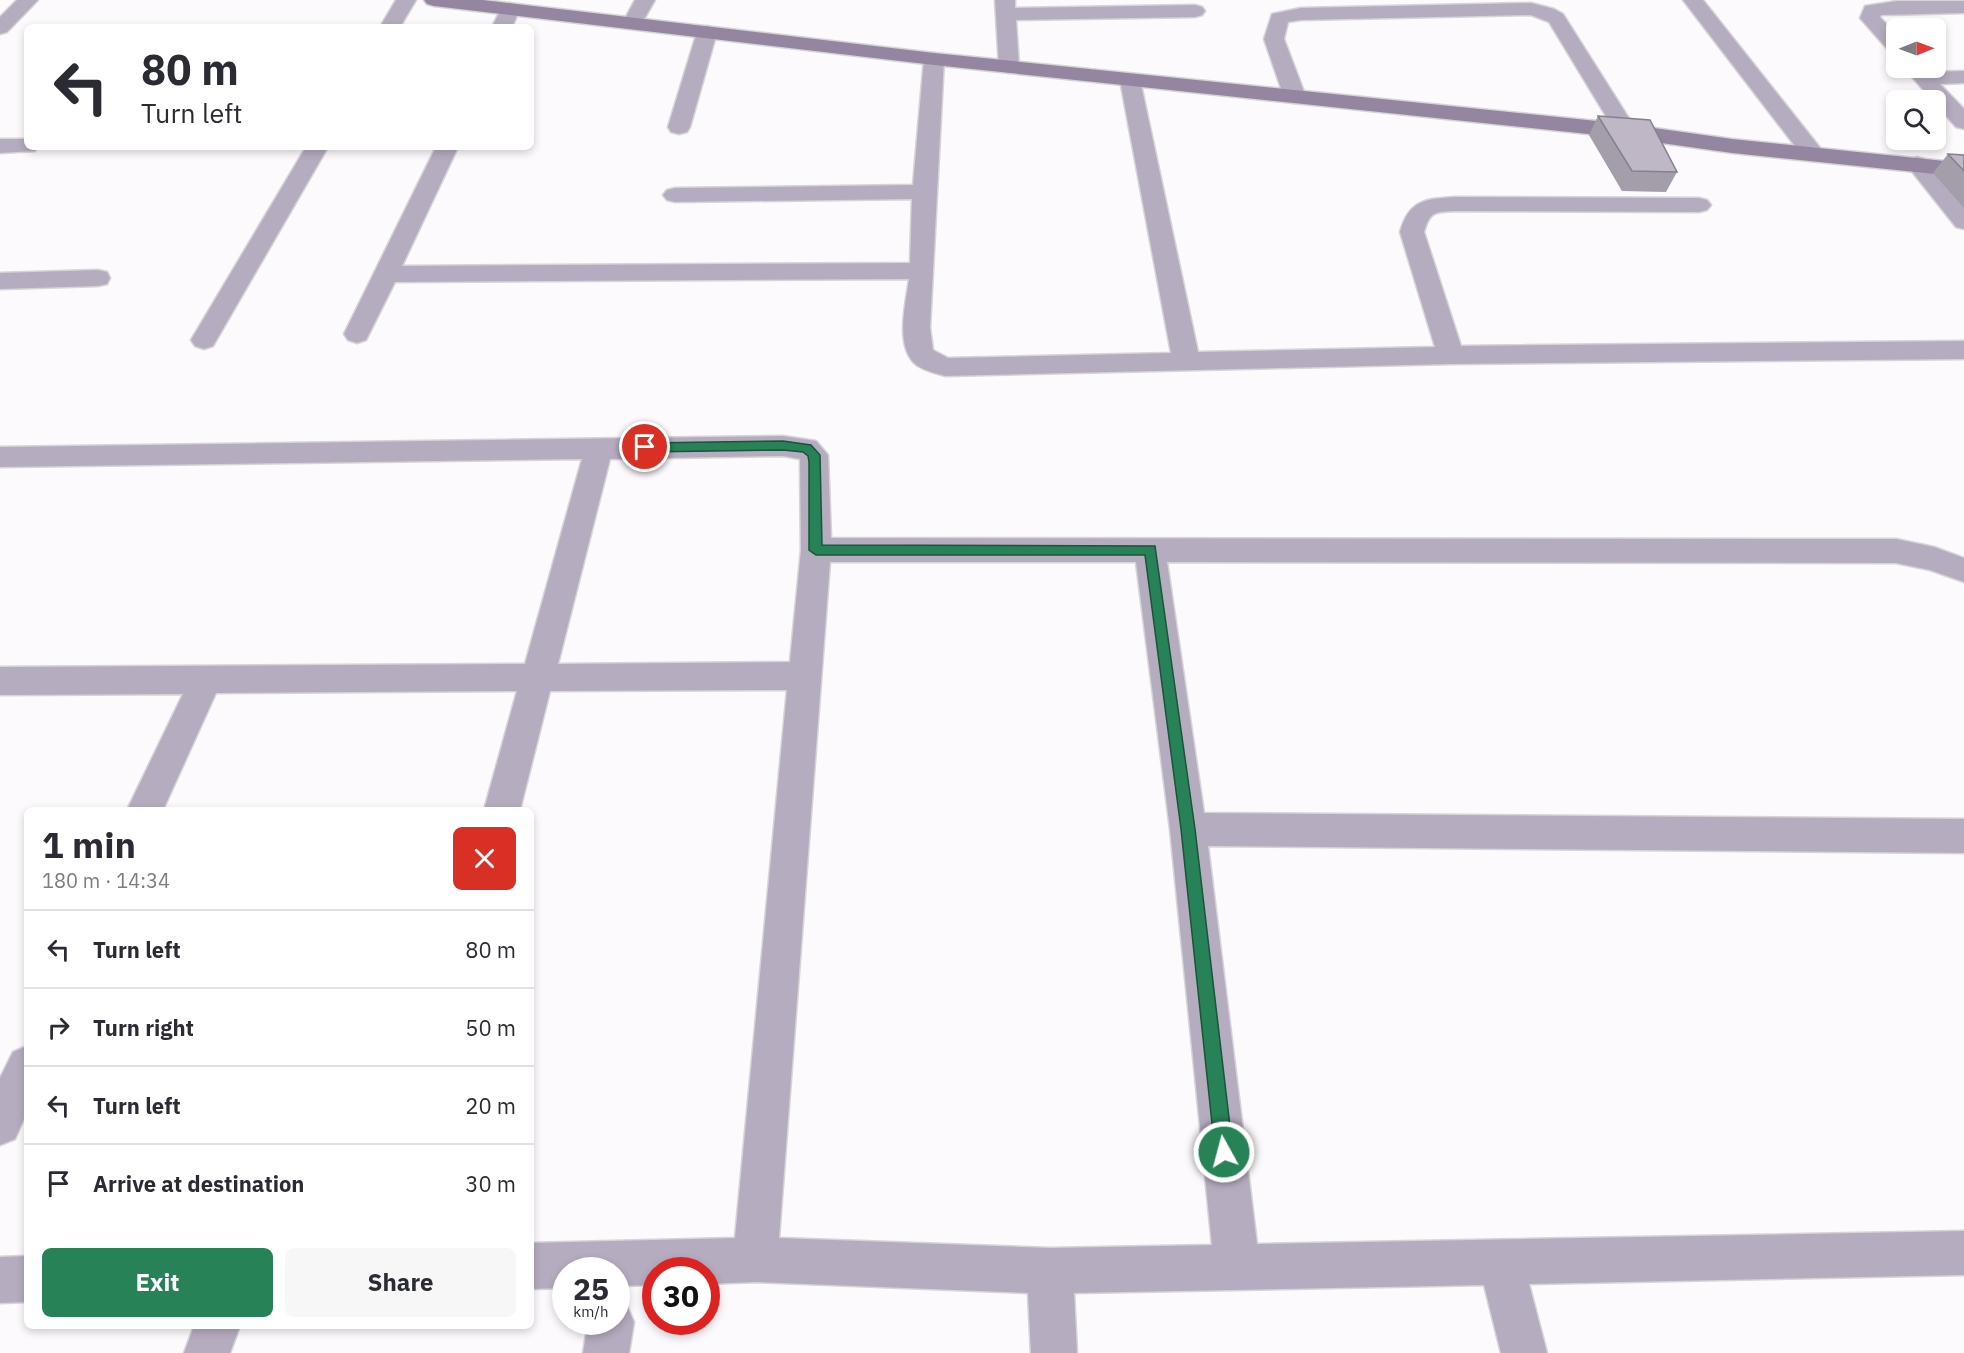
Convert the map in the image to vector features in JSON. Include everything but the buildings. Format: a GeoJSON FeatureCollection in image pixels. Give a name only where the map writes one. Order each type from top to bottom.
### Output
{"type":"FeatureCollection","features":[{"type":"Feature","properties":{"kind":"street"},"geometry":{"type":"LineString","coordinates":[[0,28],[28,0]]}},
{"type":"Feature","properties":{"kind":"street"},"geometry":{"type":"LineString","coordinates":[[392,24],[406,0]]}},
{"type":"Feature","properties":{"kind":"street"},"geometry":{"type":"LineString","coordinates":[[434,0],[506,18],[632,24],[934,59],[1626,131],[1964,170]]}},
{"type":"Feature","properties":{"kind":"street"},"geometry":{"type":"LineString","coordinates":[[632,24],[645,0]]}},
{"type":"Feature","properties":{"kind":"street"},"geometry":{"type":"LineString","coordinates":[[1693,0],[1814,154]]}},
{"type":"Feature","properties":{"kind":"street"},"geometry":{"type":"LineString","coordinates":[[1009,67],[1005,7],[1195,11]]}},
{"type":"Feature","properties":{"kind":"street"},"geometry":{"type":"LineString","coordinates":[[1886,36],[1870,18],[1872,10],[1897,7],[1964,7]]}},
{"type":"Feature","properties":{"kind":"street"},"geometry":{"type":"LineString","coordinates":[[1295,97],[1274,39],[1279,18],[1301,14],[1531,9],[1556,18],[1626,131]]}},
{"type":"Feature","properties":{"kind":"street"},"geometry":{"type":"LineString","coordinates":[[679,127],[707,32]]}},
{"type":"Feature","properties":{"kind":"street"},"geometry":{"type":"LineString","coordinates":[[934,59],[917,328],[919,349],[925,358],[945,366],[1451,355],[1964,350]]}},
{"type":"Feature","properties":{"kind":"street"},"geometry":{"type":"LineString","coordinates":[[1946,75],[1964,77]]}},
{"type":"Feature","properties":{"kind":"street"},"geometry":{"type":"LineString","coordinates":[[1924,78],[1964,122]]}},
{"type":"Feature","properties":{"kind":"street"},"geometry":{"type":"LineString","coordinates":[[1130,80],[1186,360]]}},
{"type":"Feature","properties":{"kind":"street"},"geometry":{"type":"LineString","coordinates":[[0,146],[24,146]]}},
{"type":"Feature","properties":{"kind":"street"},"geometry":{"type":"LineString","coordinates":[[204,340],[315,150]]}},
{"type":"Feature","properties":{"kind":"street"},"geometry":{"type":"LineString","coordinates":[[357,334],[446,150]]}},
{"type":"Feature","properties":{"kind":"street"},"geometry":{"type":"LineString","coordinates":[[1917,164],[1964,222]]}},
{"type":"Feature","properties":{"kind":"street"},"geometry":{"type":"LineString","coordinates":[[675,195],[924,192]]}},
{"type":"Feature","properties":{"kind":"street"},"geometry":{"type":"LineString","coordinates":[[1451,355],[1414,244],[1412,232],[1415,216],[1423,209],[1455,204],[1699,205]]}},
{"type":"Feature","properties":{"kind":"street"},"geometry":{"type":"LineString","coordinates":[[386,274],[922,271]]}},
{"type":"Feature","properties":{"kind":"street"},"geometry":{"type":"LineString","coordinates":[[0,281],[98,278]]}},
{"type":"Feature","properties":{"kind":"street"},"geometry":{"type":"LineString","coordinates":[[0,457],[783,446],[806,448],[814,455],[816,550],[755,1260]]}},
{"type":"Feature","properties":{"kind":"street"},"geometry":{"type":"LineString","coordinates":[[503,807],[599,448]]}},
{"type":"Feature","properties":{"kind":"street"},"geometry":{"type":"LineString","coordinates":[[816,550],[1896,551],[1934,559],[1964,570]]}},
{"type":"Feature","properties":{"kind":"street"},"geometry":{"type":"LineString","coordinates":[[1150,550],[1188,829],[1237,1267]]}},
{"type":"Feature","properties":{"kind":"street"},"geometry":{"type":"LineString","coordinates":[[0,681],[805,676]]}},
{"type":"Feature","properties":{"kind":"street"},"geometry":{"type":"LineString","coordinates":[[146,807],[206,679]]}},
{"type":"Feature","properties":{"kind":"street"},"geometry":{"type":"LineString","coordinates":[[1188,829],[1964,836]]}},
{"type":"Feature","properties":{"kind":"street"},"geometry":{"type":"LineString","coordinates":[[0,1124],[24,1072]]}},
{"type":"Feature","properties":{"kind":"street"},"geometry":{"type":"LineString","coordinates":[[630,1270],[755,1260],[1050,1271],[1964,1253]]}},
{"type":"Feature","properties":{"kind":"street"},"geometry":{"type":"LineString","coordinates":[[1501,1262],[1524,1353]]}},
{"type":"Feature","properties":{"kind":"street"},"geometry":{"type":"LineString","coordinates":[[534,1266],[552,1267]]}},
{"type":"Feature","properties":{"kind":"street"},"geometry":{"type":"LineString","coordinates":[[1050,1271],[1054,1353]]}},
{"type":"Feature","properties":{"kind":"street"},"geometry":{"type":"LineString","coordinates":[[0,1280],[24,1279]]}},
{"type":"Feature","properties":{"kind":"street"},"geometry":{"type":"LineString","coordinates":[[207,1353],[216,1329]]}},
{"type":"Feature","properties":{"kind":"street"},"geometry":{"type":"LineString","coordinates":[[606,1353],[609,1335]]}},
{"type":"Feature","properties":{"kind":"route"},"geometry":{"type":"LineString","coordinates":[[645,447],[783,446],[806,448],[811,451],[815,462],[816,550],[1150,550],[1188,829],[1224,1152]]}}]}
